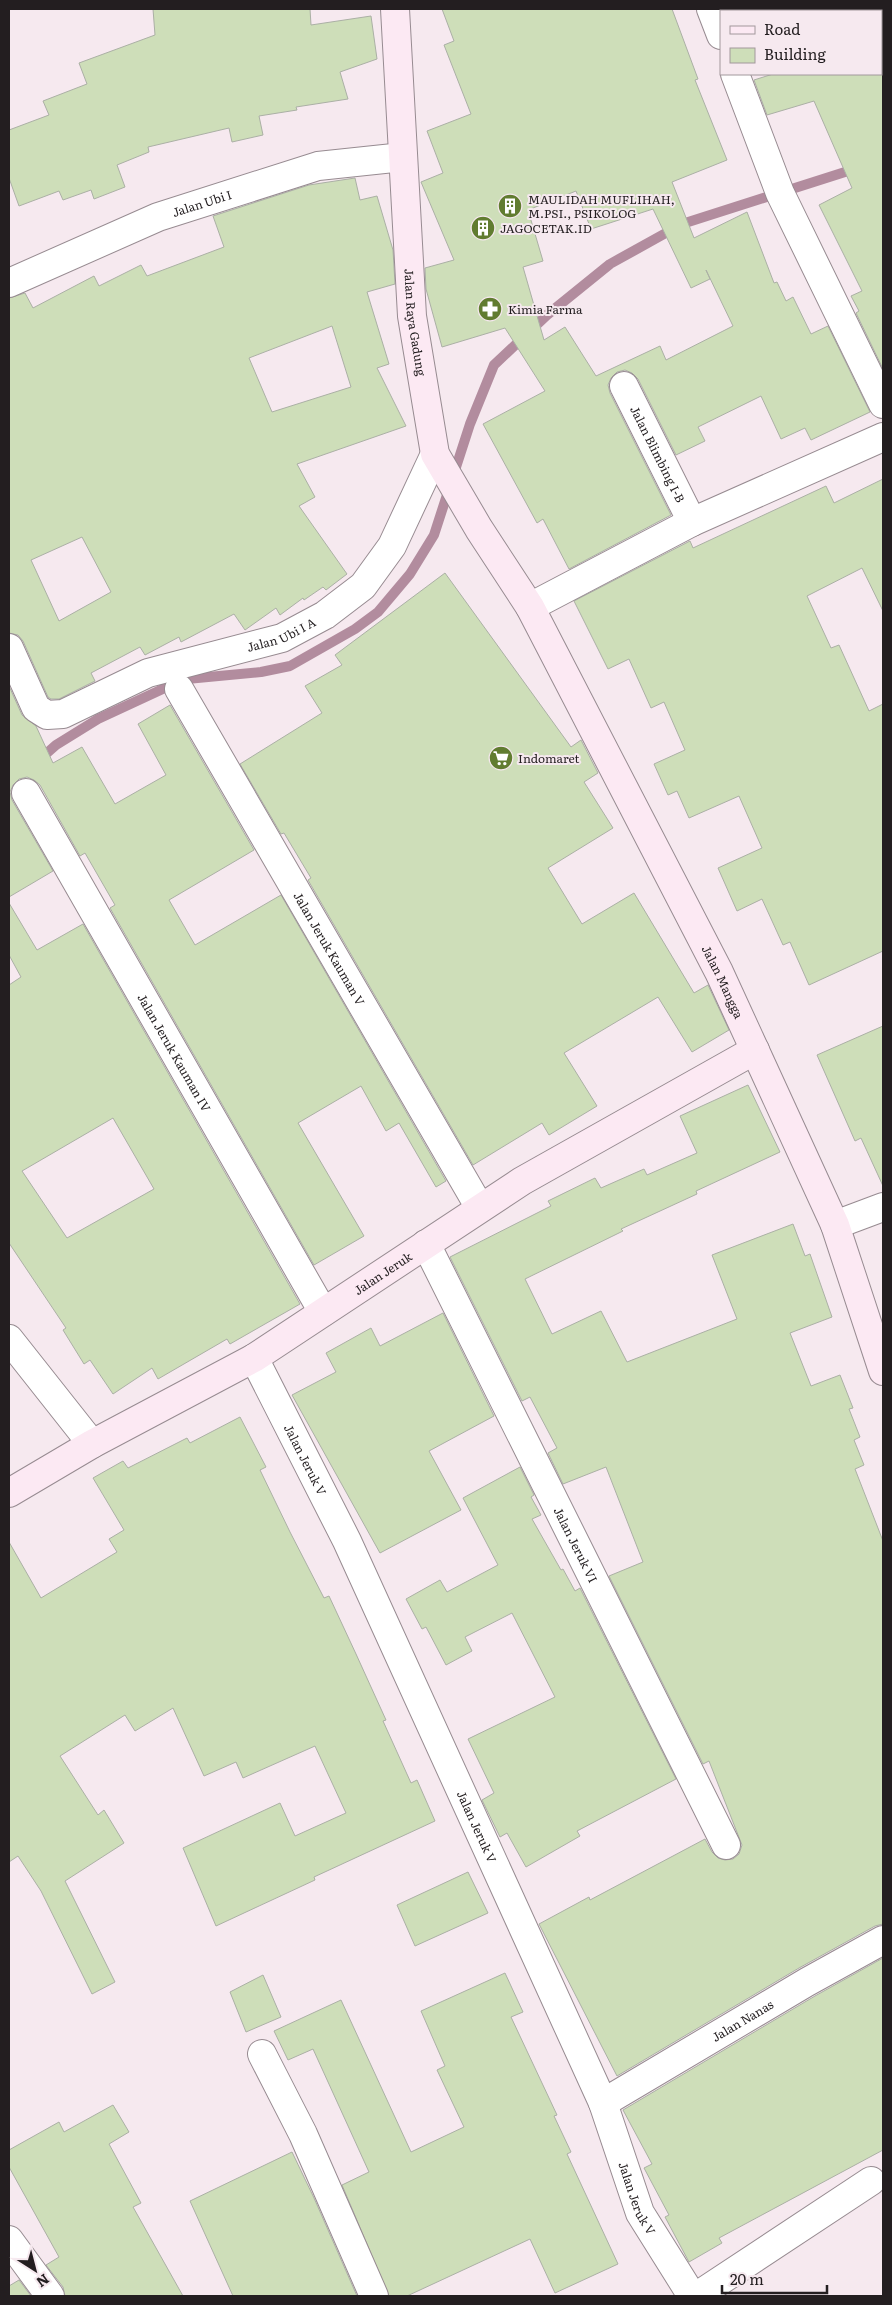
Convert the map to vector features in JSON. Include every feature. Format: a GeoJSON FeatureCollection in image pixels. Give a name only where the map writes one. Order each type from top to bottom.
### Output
{"type":"FeatureCollection","features":[{"type":"Feature","properties":{"kind":"street","name":"Jalan Raya Gadung"},"geometry":{"type":"LineString","coordinates":[[395,9],[412,316],[435,454],[479,529],[530,607]]}},
{"type":"Feature","properties":{"kind":"street"},"geometry":{"type":"LineString","coordinates":[[711,9],[720,32]]}},
{"type":"Feature","properties":{"kind":"street"},"geometry":{"type":"LineString","coordinates":[[735,75],[780,193],[883,404]]}},
{"type":"Feature","properties":{"kind":"street","name":"Jalan Ubi I"},"geometry":{"type":"LineString","coordinates":[[9,283],[158,217],[318,166],[403,156]]}},
{"type":"Feature","properties":{"kind":"street","name":"Jalan Blimbing I-B"},"geometry":{"type":"LineString","coordinates":[[624,386],[692,522]]}},
{"type":"Feature","properties":{"kind":"street"},"geometry":{"type":"LineString","coordinates":[[530,607],[692,522],[883,437]]}},
{"type":"Feature","properties":{"kind":"street","name":"Jalan Ubi I A"},"geometry":{"type":"LineString","coordinates":[[9,648],[36,708],[47,715],[63,714],[148,672],[282,638],[325,615],[362,586],[392,546],[435,454]]}},
{"type":"Feature","properties":{"kind":"street","name":"Jalan Mangga"},"geometry":{"type":"LineString","coordinates":[[530,607],[719,972],[835,1225],[883,1371]]}},
{"type":"Feature","properties":{"kind":"street","name":"Jalan Jeruk Kauman V"},"geometry":{"type":"LineString","coordinates":[[179,689],[480,1208]]}},
{"type":"Feature","properties":{"kind":"street","name":"Jalan Jeruk Kauman IV"},"geometry":{"type":"LineString","coordinates":[[26,793],[323,1312]]}},
{"type":"Feature","properties":{"kind":"street","name":"Jalan Jeruk"},"geometry":{"type":"LineString","coordinates":[[9,1493],[92,1444],[254,1358],[522,1181],[755,1050]]}},
{"type":"Feature","properties":{"kind":"street"},"geometry":{"type":"LineString","coordinates":[[835,1225],[883,1207]]}},
{"type":"Feature","properties":{"kind":"street","name":"Jalan Jeruk VI"},"geometry":{"type":"LineString","coordinates":[[426,1244],[726,1844]]}},
{"type":"Feature","properties":{"kind":"street"},"geometry":{"type":"LineString","coordinates":[[9,1339],[92,1444]]}},
{"type":"Feature","properties":{"kind":"street","name":"Jalan Jeruk V"},"geometry":{"type":"LineString","coordinates":[[254,1358],[347,1542],[603,2103],[640,2214],[692,2296]]}},
{"type":"Feature","properties":{"kind":"street","name":"Jalan Nanas"},"geometry":{"type":"LineString","coordinates":[[603,2103],[807,1982],[883,1940]]}},
{"type":"Feature","properties":{"kind":"street"},"geometry":{"type":"LineString","coordinates":[[262,2054],[303,2134],[374,2296]]}},
{"type":"Feature","properties":{"kind":"street"},"geometry":{"type":"LineString","coordinates":[[697,2296],[871,2181]]}},
{"type":"Feature","properties":{"kind":"street"},"geometry":{"type":"LineString","coordinates":[[9,2240],[50,2296]]}},
{"type":"Feature","properties":{"kind":"building"},"geometry":{"type":"Polygon","coordinates":[[[153,9],[310,9],[311,25],[371,16],[377,59],[340,72],[348,99],[296,107],[297,110],[259,116],[263,135],[232,142],[229,128],[148,147],[149,152],[117,165],[125,187],[94,199],[91,190],[63,200],[59,191],[19,206],[9,178],[9,130],[49,115],[43,101],[87,84],[79,63],[155,35],[153,9]]]}},
{"type":"Feature","properties":{"kind":"building"},"geometry":{"type":"Polygon","coordinates":[[[442,9],[672,9],[698,79],[695,80],[727,160],[672,182],[694,238],[747,212],[774,283],[777,282],[786,301],[793,297],[811,334],[828,326],[870,412],[811,440],[805,428],[781,439],[761,396],[698,427],[705,441],[676,455],[638,379],[632,373],[625,370],[617,372],[611,378],[608,385],[610,393],[671,515],[569,569],[543,519],[537,523],[483,424],[545,391],[505,328],[442,347],[426,289],[425,268],[454,260],[421,182],[443,173],[427,131],[471,114],[444,45],[454,41],[442,9]],[[576,191],[528,210],[543,261],[523,267],[544,340],[565,327],[596,376],[660,346],[666,360],[733,326],[706,270],[710,279],[691,288],[653,209],[591,229],[576,191]]]}},
{"type":"Feature","properties":{"kind":"building"},"geometry":{"type":"Polygon","coordinates":[[[883,74],[883,369],[856,313],[859,311],[851,296],[862,291],[819,205],[852,188],[814,101],[767,115],[754,80],[770,75],[883,74]]]}},
{"type":"Feature","properties":{"kind":"building"},"geometry":{"type":"Polygon","coordinates":[[[355,178],[360,200],[377,196],[393,250],[395,284],[367,292],[389,364],[377,368],[406,426],[297,464],[315,497],[299,506],[347,574],[326,590],[323,587],[304,600],[303,598],[280,615],[276,608],[245,630],[234,614],[181,642],[179,637],[145,655],[140,647],[91,673],[95,681],[59,699],[51,699],[48,697],[23,641],[18,635],[9,633],[9,298],[25,293],[33,308],[94,276],[99,286],[141,265],[147,276],[224,247],[213,216],[309,185],[355,178]],[[332,326],[249,358],[272,412],[351,387],[332,326]],[[82,537],[31,560],[59,621],[111,592],[82,537]]]}},
{"type":"Feature","properties":{"kind":"building"},"geometry":{"type":"Polygon","coordinates":[[[883,479],[883,611],[862,568],[807,596],[831,648],[839,645],[869,711],[883,704],[883,951],[809,985],[790,942],[783,945],[762,899],[737,911],[718,868],[762,848],[739,796],[689,818],[677,791],[668,795],[654,764],[685,750],[664,702],[651,708],[629,659],[608,669],[574,601],[690,541],[693,548],[826,486],[834,503],[883,479]]]}},
{"type":"Feature","properties":{"kind":"building"},"geometry":{"type":"Polygon","coordinates":[[[445,573],[571,747],[581,740],[598,773],[584,782],[613,828],[548,868],[582,924],[634,893],[694,993],[708,985],[729,1030],[692,1052],[658,997],[564,1053],[597,1106],[549,1135],[542,1123],[473,1165],[308,880],[311,878],[284,833],[281,834],[240,764],[322,713],[305,686],[342,665],[335,655],[445,573]]]}},
{"type":"Feature","properties":{"kind":"building"},"geometry":{"type":"Polygon","coordinates":[[[9,686],[22,715],[36,726],[53,763],[82,747],[115,804],[166,775],[138,724],[170,705],[254,850],[169,900],[195,945],[281,895],[446,1181],[436,1187],[399,1123],[386,1131],[361,1086],[298,1123],[364,1236],[314,1265],[110,908],[115,905],[85,853],[80,856],[40,785],[27,777],[19,779],[13,785],[10,792],[12,800],[53,871],[9,897],[9,686]]]}},
{"type":"Feature","properties":{"kind":"building"},"geometry":{"type":"Polygon","coordinates":[[[9,903],[37,950],[83,924],[300,1304],[230,1344],[227,1339],[158,1379],[152,1368],[113,1394],[90,1360],[84,1364],[63,1330],[66,1328],[9,1243],[9,985],[21,977],[9,955],[9,903]],[[113,1118],[22,1171],[67,1238],[154,1189],[113,1118]]]}},
{"type":"Feature","properties":{"kind":"building"},"geometry":{"type":"Polygon","coordinates":[[[883,1026],[883,1186],[861,1138],[855,1141],[817,1055],[883,1026]]]}},
{"type":"Feature","properties":{"kind":"building"},"geometry":{"type":"Polygon","coordinates":[[[748,1085],[780,1152],[696,1191],[697,1194],[621,1229],[623,1231],[525,1279],[552,1334],[601,1311],[627,1362],[737,1319],[712,1255],[793,1224],[805,1256],[810,1254],[832,1317],[790,1333],[811,1386],[840,1375],[853,1408],[849,1409],[860,1437],[854,1440],[864,1465],[855,1469],[883,1541],[883,1924],[875,1926],[799,1968],[617,2076],[539,1924],[589,1897],[590,1900],[705,1839],[712,1852],[718,1858],[725,1860],[733,1859],[739,1854],[742,1845],[709,1761],[703,1764],[609,1576],[643,1562],[606,1467],[563,1484],[548,1453],[557,1448],[530,1397],[522,1401],[450,1257],[551,1206],[548,1201],[595,1178],[601,1188],[644,1169],[647,1175],[697,1153],[680,1116],[748,1085]]]}},
{"type":"Feature","properties":{"kind":"building"},"geometry":{"type":"Polygon","coordinates":[[[443,1313],[494,1416],[429,1451],[461,1510],[380,1553],[292,1395],[336,1372],[326,1353],[371,1328],[380,1346],[443,1313]]]}},
{"type":"Feature","properties":{"kind":"building"},"geometry":{"type":"Polygon","coordinates":[[[240,1417],[266,1467],[260,1470],[290,1532],[324,1598],[329,1596],[386,1720],[383,1721],[411,1783],[417,1780],[435,1821],[314,1877],[315,1880],[216,1926],[183,1848],[280,1803],[295,1836],[346,1813],[315,1746],[243,1778],[236,1762],[204,1776],[173,1708],[135,1731],[125,1715],[60,1756],[98,1815],[104,1810],[124,1843],[65,1881],[115,1982],[92,1994],[41,1891],[18,1856],[9,1862],[9,1542],[41,1598],[117,1552],[109,1539],[124,1530],[93,1478],[123,1461],[128,1468],[187,1438],[190,1443],[240,1417]]]}},
{"type":"Feature","properties":{"kind":"building"},"geometry":{"type":"Polygon","coordinates":[[[520,1467],[534,1495],[531,1497],[541,1515],[532,1519],[575,1591],[580,1588],[676,1779],[577,1831],[580,1836],[526,1867],[507,1833],[500,1837],[482,1800],[494,1793],[468,1739],[555,1697],[512,1613],[465,1637],[472,1651],[446,1665],[426,1627],[422,1629],[406,1599],[440,1580],[447,1592],[498,1565],[463,1498],[520,1467]]]}},
{"type":"Feature","properties":{"kind":"building"},"geometry":{"type":"Polygon","coordinates":[[[468,1872],[488,1913],[415,1946],[397,1905],[468,1872]]]}},
{"type":"Feature","properties":{"kind":"building"},"geometry":{"type":"Polygon","coordinates":[[[883,1958],[883,2150],[719,2238],[722,2243],[689,2262],[665,2217],[669,2215],[644,2168],[652,2164],[623,2110],[815,1996],[883,1958]]]}},
{"type":"Feature","properties":{"kind":"building"},"geometry":{"type":"Polygon","coordinates":[[[505,1973],[523,2012],[511,2017],[557,2115],[554,2116],[571,2152],[567,2154],[618,2264],[555,2293],[530,2239],[407,2296],[389,2296],[342,2185],[369,2172],[313,2049],[288,2060],[274,2031],[341,2000],[411,2152],[464,2127],[437,2070],[445,2066],[421,2011],[505,1973]]]}},
{"type":"Feature","properties":{"kind":"building"},"geometry":{"type":"Polygon","coordinates":[[[263,1975],[281,2017],[246,2032],[230,1992],[263,1975]]]}},
{"type":"Feature","properties":{"kind":"building"},"geometry":{"type":"Polygon","coordinates":[[[113,2105],[129,2132],[109,2144],[141,2203],[133,2207],[183,2296],[65,2296],[63,2287],[46,2265],[59,2257],[9,2167],[9,2150],[59,2122],[64,2132],[113,2105]]]}},
{"type":"Feature","properties":{"kind":"building"},"geometry":{"type":"Polygon","coordinates":[[[292,2152],[357,2296],[233,2296],[190,2201],[292,2152]]]}},
{"type":"Feature","properties":{"kind":"building"},"geometry":{"type":"Polygon","coordinates":[[[19,2280],[31,2296],[9,2296],[9,2286],[19,2280]]]}},
{"type":"Feature","properties":{"kind":"waterway"},"geometry":{"type":"LineString","coordinates":[[39,760],[56,745],[98,719],[167,687],[187,679],[261,672],[290,666],[355,629],[378,612],[410,574],[434,535],[470,424],[494,365],[547,315],[610,264],[682,224],[845,172],[883,165]]}},
{"type":"Feature","properties":{"kind":"place","name":"MAULIDAH MUFLIHAH, M.PSI., PSIKOLOG"},"geometry":{"type":"Point","coordinates":[510,206]}},
{"type":"Feature","properties":{"kind":"place","name":"JAGOCETAK.ID"},"geometry":{"type":"Point","coordinates":[483,228]}},
{"type":"Feature","properties":{"kind":"place","name":"Kimia Farma"},"geometry":{"type":"Point","coordinates":[490,309]}},
{"type":"Feature","properties":{"kind":"place","name":"Indomaret"},"geometry":{"type":"Point","coordinates":[501,758]}}]}
